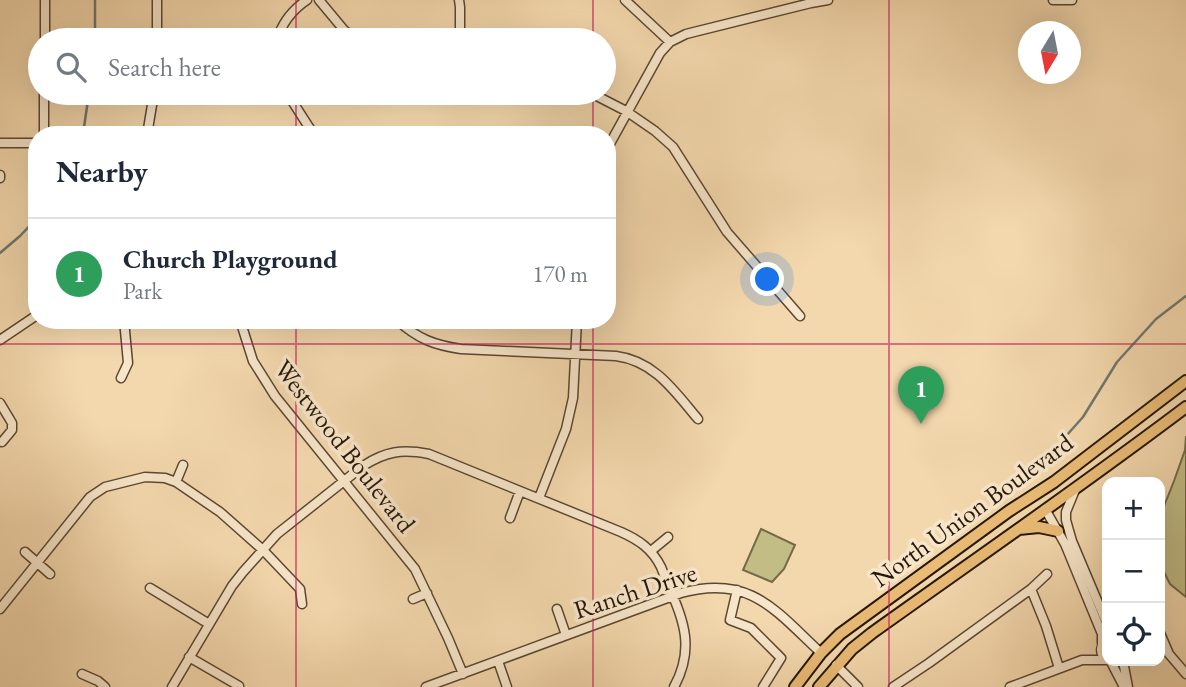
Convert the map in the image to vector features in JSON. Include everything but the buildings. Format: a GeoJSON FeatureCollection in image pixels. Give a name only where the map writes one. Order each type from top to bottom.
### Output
{"type":"FeatureCollection","features":[{"type":"Feature","properties":{"kind":"main road","name":"North Union Boulevard"},"geometry":{"type":"LineString","coordinates":[[795,687],[839,634],[1009,510],[1054,482],[1186,381]]}},
{"type":"Feature","properties":{"kind":"main road","name":"North Union Boulevard"},"geometry":{"type":"LineString","coordinates":[[818,687],[852,649],[1186,407]]}},
{"type":"Feature","properties":{"kind":"main road"},"geometry":{"type":"LineString","coordinates":[[1045,509],[1046,494],[1054,482]]}},
{"type":"Feature","properties":{"kind":"main road"},"geometry":{"type":"LineString","coordinates":[[1016,530],[1039,527],[1058,531]]}},
{"type":"Feature","properties":{"kind":"street"},"geometry":{"type":"LineString","coordinates":[[45,0],[45,28]]}},
{"type":"Feature","properties":{"kind":"street"},"geometry":{"type":"LineString","coordinates":[[157,0],[157,28]]}},
{"type":"Feature","properties":{"kind":"street"},"geometry":{"type":"LineString","coordinates":[[281,28],[290,15],[307,0]]}},
{"type":"Feature","properties":{"kind":"street"},"geometry":{"type":"LineString","coordinates":[[319,0],[342,28]]}},
{"type":"Feature","properties":{"kind":"street"},"geometry":{"type":"LineString","coordinates":[[459,0],[460,28]]}},
{"type":"Feature","properties":{"kind":"street"},"geometry":{"type":"LineString","coordinates":[[625,0],[670,42]]}},
{"type":"Feature","properties":{"kind":"street"},"geometry":{"type":"LineString","coordinates":[[616,131],[660,52],[670,42],[686,34],[828,0]]}},
{"type":"Feature","properties":{"kind":"street"},"geometry":{"type":"LineString","coordinates":[[1053,0],[1072,0]]}},
{"type":"Feature","properties":{"kind":"street"},"geometry":{"type":"LineString","coordinates":[[44,105],[44,126]]}},
{"type":"Feature","properties":{"kind":"street"},"geometry":{"type":"LineString","coordinates":[[148,126],[152,105]]}},
{"type":"Feature","properties":{"kind":"street"},"geometry":{"type":"LineString","coordinates":[[295,105],[308,126]]}},
{"type":"Feature","properties":{"kind":"street"},"geometry":{"type":"LineString","coordinates":[[614,105],[655,131],[673,147],[727,232],[800,316]]}},
{"type":"Feature","properties":{"kind":"street"},"geometry":{"type":"LineString","coordinates":[[0,143],[28,143]]}},
{"type":"Feature","properties":{"kind":"street"},"geometry":{"type":"LineString","coordinates":[[0,340],[28,322]]}},
{"type":"Feature","properties":{"kind":"street"},"geometry":{"type":"LineString","coordinates":[[121,378],[128,363],[125,329]]}},
{"type":"Feature","properties":{"kind":"street","name":"Westwood Boulevard"},"geometry":{"type":"LineString","coordinates":[[243,329],[253,361],[275,396],[409,559],[463,674]]}},
{"type":"Feature","properties":{"kind":"street"},"geometry":{"type":"LineString","coordinates":[[408,329],[419,338],[445,347],[627,358],[656,372],[698,419]]}},
{"type":"Feature","properties":{"kind":"street"},"geometry":{"type":"LineString","coordinates":[[539,498],[569,416],[574,389],[577,329]]}},
{"type":"Feature","properties":{"kind":"street"},"geometry":{"type":"LineString","coordinates":[[0,403],[12,423],[12,430],[2,442]]}},
{"type":"Feature","properties":{"kind":"street"},"geometry":{"type":"LineString","coordinates":[[12,423],[22,422]]}},
{"type":"Feature","properties":{"kind":"street"},"geometry":{"type":"LineString","coordinates":[[172,687],[232,586],[277,534],[375,458],[402,451],[429,454],[539,498],[631,537],[651,551],[673,596],[687,641],[684,665],[674,687]]}},
{"type":"Feature","properties":{"kind":"street"},"geometry":{"type":"LineString","coordinates":[[176,482],[183,466]]}},
{"type":"Feature","properties":{"kind":"street"},"geometry":{"type":"LineString","coordinates":[[0,609],[97,491],[145,477],[165,478],[176,482],[220,512],[263,550],[300,589],[302,604]]}},
{"type":"Feature","properties":{"kind":"street"},"geometry":{"type":"LineString","coordinates":[[1075,490],[1066,512],[1066,520],[1102,612]]}},
{"type":"Feature","properties":{"kind":"street"},"geometry":{"type":"LineString","coordinates":[[510,518],[520,491]]}},
{"type":"Feature","properties":{"kind":"street"},"geometry":{"type":"LineString","coordinates":[[1045,509],[1065,544],[1102,634]]}},
{"type":"Feature","properties":{"kind":"street"},"geometry":{"type":"LineString","coordinates":[[651,551],[668,537]]}},
{"type":"Feature","properties":{"kind":"street"},"geometry":{"type":"LineString","coordinates":[[25,552],[50,574]]}},
{"type":"Feature","properties":{"kind":"street"},"geometry":{"type":"LineString","coordinates":[[893,687],[1031,589],[1047,574]]}},
{"type":"Feature","properties":{"kind":"street","name":"Ranch Drive"},"geometry":{"type":"LineString","coordinates":[[426,687],[673,596],[710,587],[737,590],[764,602],[821,653]]}},
{"type":"Feature","properties":{"kind":"street"},"geometry":{"type":"LineString","coordinates":[[150,588],[209,624]]}},
{"type":"Feature","properties":{"kind":"street"},"geometry":{"type":"LineString","coordinates":[[1031,589],[1059,668]]}},
{"type":"Feature","properties":{"kind":"street"},"geometry":{"type":"LineString","coordinates":[[737,590],[730,620],[751,628],[781,658],[763,687]]}},
{"type":"Feature","properties":{"kind":"street"},"geometry":{"type":"LineString","coordinates":[[413,599],[427,593]]}},
{"type":"Feature","properties":{"kind":"street","name":"Ranch Drive"},"geometry":{"type":"LineString","coordinates":[[557,609],[566,635]]}},
{"type":"Feature","properties":{"kind":"street"},"geometry":{"type":"LineString","coordinates":[[1086,659],[1102,644]]}},
{"type":"Feature","properties":{"kind":"street"},"geometry":{"type":"LineString","coordinates":[[1165,645],[1186,674]]}},
{"type":"Feature","properties":{"kind":"street"},"geometry":{"type":"LineString","coordinates":[[189,657],[239,686]]}},
{"type":"Feature","properties":{"kind":"street"},"geometry":{"type":"LineString","coordinates":[[1010,687],[1086,659],[1102,660]]}},
{"type":"Feature","properties":{"kind":"street"},"geometry":{"type":"LineString","coordinates":[[498,661],[507,687]]}},
{"type":"Feature","properties":{"kind":"street"},"geometry":{"type":"LineString","coordinates":[[836,665],[858,687]]}},
{"type":"Feature","properties":{"kind":"street"},"geometry":{"type":"LineString","coordinates":[[1117,666],[1126,687]]}},
{"type":"Feature","properties":{"kind":"street"},"geometry":{"type":"LineString","coordinates":[[82,674],[105,687]]}},
{"type":"Feature","properties":{"kind":"shaded area"},"geometry":{"type":"Polygon","coordinates":[[[1186,436],[1186,597],[1170,584],[1165,574],[1165,504],[1185,450],[1186,436]]]}},
{"type":"Feature","properties":{"kind":"shaded area"},"geometry":{"type":"Polygon","coordinates":[[[761,529],[795,545],[784,569],[772,582],[743,570],[761,529]]]}},
{"type":"Feature","properties":{"kind":"waterway"},"geometry":{"type":"LineString","coordinates":[[95,0],[95,28]]}},
{"type":"Feature","properties":{"kind":"waterway"},"geometry":{"type":"LineString","coordinates":[[84,126],[87,105]]}},
{"type":"Feature","properties":{"kind":"waterway"},"geometry":{"type":"LineString","coordinates":[[0,253],[28,228]]}},
{"type":"Feature","properties":{"kind":"waterway"},"geometry":{"type":"LineString","coordinates":[[1021,479],[1058,445],[1083,417],[1117,362],[1156,319],[1186,296]]}},
{"type":"Feature","properties":{"kind":"place","name":"Church Playground"},"geometry":{"type":"Point","coordinates":[921,424]}}]}
